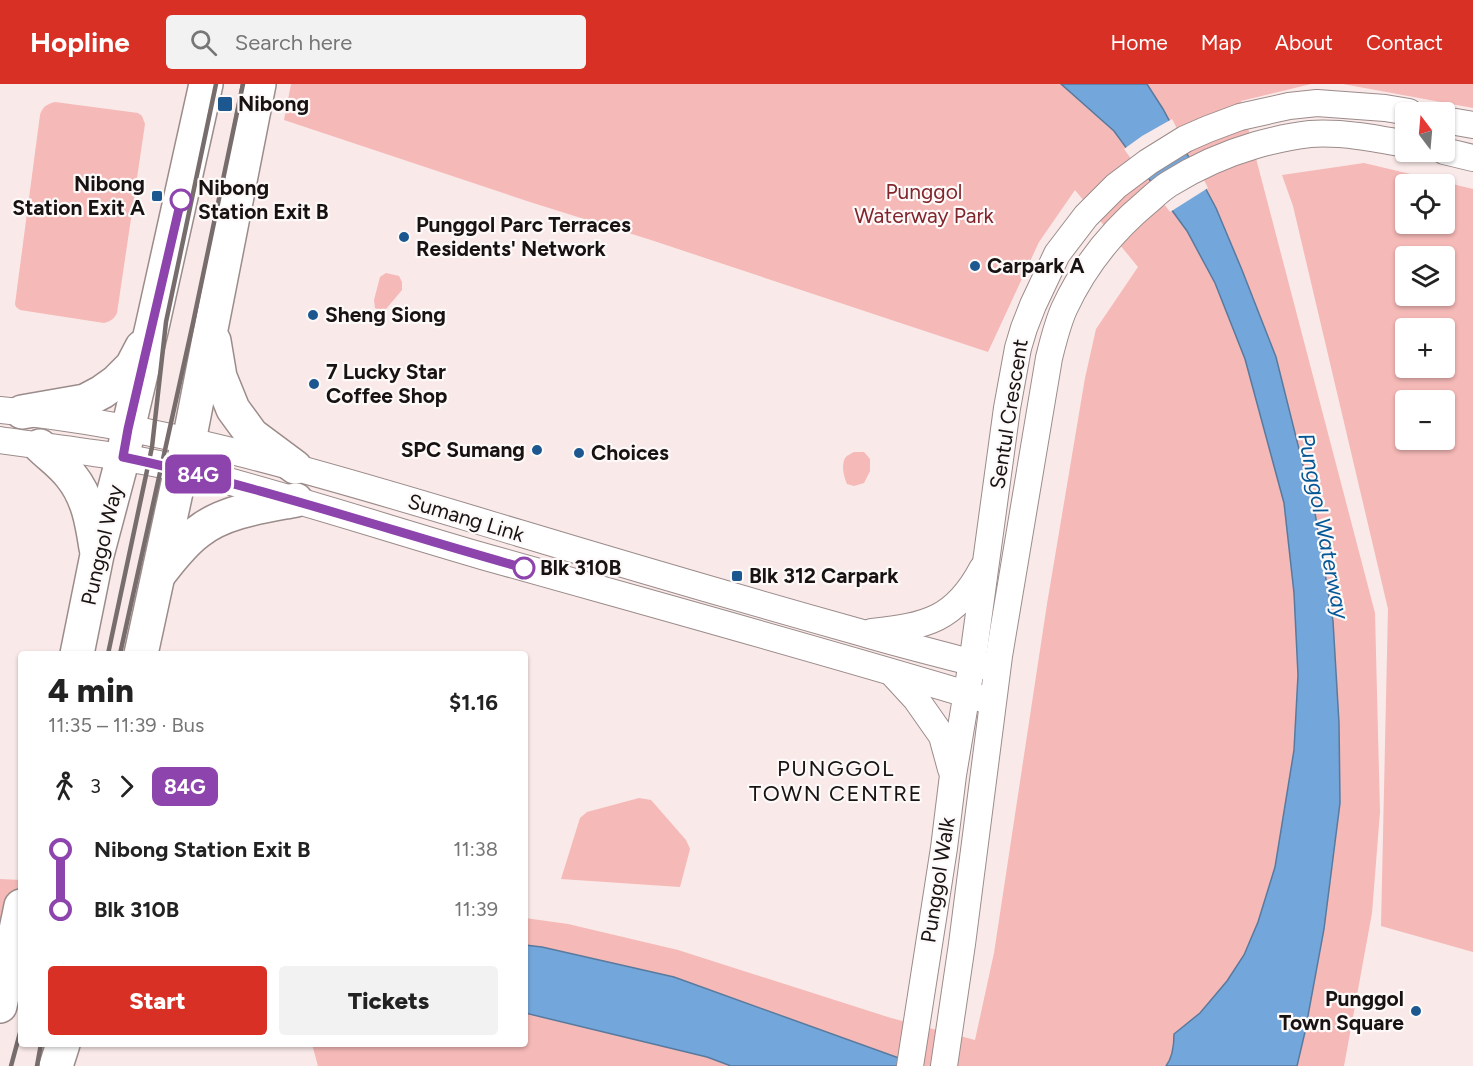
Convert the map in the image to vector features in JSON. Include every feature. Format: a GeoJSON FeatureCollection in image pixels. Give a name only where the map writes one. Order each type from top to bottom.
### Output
{"type":"FeatureCollection","features":[{"type":"Feature","properties":{"kind":"main road","name":"Punggol Way"},"geometry":{"type":"LineString","coordinates":[[78,651],[97,555],[126,443],[206,84]]}},
{"type":"Feature","properties":{"kind":"main road"},"geometry":{"type":"LineString","coordinates":[[142,651],[185,455],[259,84]]}},
{"type":"Feature","properties":{"kind":"main road"},"geometry":{"type":"LineString","coordinates":[[11,411],[85,401],[102,392],[132,366],[152,327]]}},
{"type":"Feature","properties":{"kind":"main road"},"geometry":{"type":"LineString","coordinates":[[211,327],[220,377],[233,410],[252,435],[295,467]]}},
{"type":"Feature","properties":{"kind":"main road"},"geometry":{"type":"LineString","coordinates":[[40,446],[71,475],[86,502],[92,522],[97,555]]}},
{"type":"Feature","properties":{"kind":"main road"},"geometry":{"type":"LineString","coordinates":[[158,576],[180,548],[199,531],[216,521],[249,510],[296,500]]}},
{"type":"Feature","properties":{"kind":"main road"},"geometry":{"type":"LineString","coordinates":[[0,1006],[18,920]]}},
{"type":"Feature","properties":{"kind":"main road"},"geometry":{"type":"LineString","coordinates":[[56,1066],[62,1047]]}},
{"type":"Feature","properties":{"kind":"street","name":"Sentul Crescent"},"geometry":{"type":"LineString","coordinates":[[967,694],[1006,408],[1018,348],[1033,305],[1058,254],[1086,216],[1116,186],[1148,162],[1208,129],[1240,117],[1289,106],[1317,103],[1395,110]]}},
{"type":"Feature","properties":{"kind":"street"},"geometry":{"type":"LineString","coordinates":[[1455,122],[1473,125]]}},
{"type":"Feature","properties":{"kind":"street","name":"Sentul Crescent"},"geometry":{"type":"LineString","coordinates":[[992,702],[1049,358],[1064,310],[1085,270],[1132,214],[1168,185],[1214,160],[1279,139],[1311,134],[1373,137],[1395,142]]}},
{"type":"Feature","properties":{"kind":"street"},"geometry":{"type":"LineString","coordinates":[[1455,154],[1473,158]]}},
{"type":"Feature","properties":{"kind":"street","name":"Sumang Link"},"geometry":{"type":"LineString","coordinates":[[11,411],[126,443],[185,455],[295,467],[860,633],[997,669]]}},
{"type":"Feature","properties":{"kind":"street","name":"Sumang Link"},"geometry":{"type":"LineString","coordinates":[[0,440],[40,446],[126,443]]}},
{"type":"Feature","properties":{"kind":"street","name":"Sumang Link"},"geometry":{"type":"LineString","coordinates":[[185,455],[296,500],[401,533],[992,702]]}},
{"type":"Feature","properties":{"kind":"street"},"geometry":{"type":"LineString","coordinates":[[860,633],[918,625],[940,617],[956,605],[973,586],[987,559]]}},
{"type":"Feature","properties":{"kind":"street"},"geometry":{"type":"LineString","coordinates":[[890,671],[916,699],[942,736],[953,775]]}},
{"type":"Feature","properties":{"kind":"street","name":"Punggol Walk"},"geometry":{"type":"LineString","coordinates":[[910,1066],[967,694]]}},
{"type":"Feature","properties":{"kind":"street","name":"Punggol Walk"},"geometry":{"type":"LineString","coordinates":[[944,1066],[962,944],[992,702]]}},
{"type":"Feature","properties":{"kind":"green space","name":"Punggol Waterway Park"},"geometry":{"type":"Polygon","coordinates":[[[291,84],[1311,84],[1241,101],[1375,613],[1380,812],[1372,913],[1344,1066],[318,1066],[313,1047],[528,1047],[528,918],[568,924],[678,950],[891,1018],[975,1040],[994,953],[1047,604],[1085,378],[1096,329],[1138,267],[1075,190],[1039,242],[988,352],[284,120],[291,84]]]}},
{"type":"Feature","properties":{"kind":"green space"},"geometry":{"type":"Polygon","coordinates":[[[1343,84],[1473,84],[1473,108],[1455,105],[1455,102],[1440,102],[1343,84]]]}},
{"type":"Feature","properties":{"kind":"green space"},"geometry":{"type":"Polygon","coordinates":[[[55,102],[138,113],[145,124],[117,313],[115,317],[104,323],[20,310],[15,304],[40,115],[45,106],[55,102]]]}},
{"type":"Feature","properties":{"kind":"green space"},"geometry":{"type":"Polygon","coordinates":[[[1364,163],[1410,174],[1395,174],[1395,234],[1455,234],[1455,185],[1473,189],[1473,952],[1381,926],[1388,609],[1293,206],[1282,175],[1364,163]]]}},
{"type":"Feature","properties":{"kind":"green space"},"geometry":{"type":"Polygon","coordinates":[[[386,273],[399,276],[402,290],[386,309],[380,311],[375,308],[374,300],[380,277],[386,273]]]}},
{"type":"Feature","properties":{"kind":"green space"},"geometry":{"type":"Polygon","coordinates":[[[854,452],[864,452],[870,459],[870,471],[864,483],[854,486],[847,484],[843,468],[845,458],[854,452]]]}},
{"type":"Feature","properties":{"kind":"green space"},"geometry":{"type":"Polygon","coordinates":[[[639,798],[651,800],[686,840],[690,849],[680,887],[561,879],[580,818],[587,812],[639,798]]]}},
{"type":"Feature","properties":{"kind":"green space"},"geometry":{"type":"Polygon","coordinates":[[[0,879],[18,880],[18,998],[0,997],[0,879]]]}},
{"type":"Feature","properties":{"kind":"water"},"geometry":{"type":"Polygon","coordinates":[[[1061,84],[1147,84],[1163,109],[1216,208],[1276,357],[1315,513],[1333,621],[1339,723],[1340,803],[1324,929],[1297,1066],[1166,1066],[1173,1051],[1174,1034],[1200,1013],[1227,981],[1244,955],[1258,922],[1275,867],[1294,750],[1298,675],[1294,593],[1284,503],[1245,359],[1215,283],[1187,231],[1114,131],[1061,84]]]}},
{"type":"Feature","properties":{"kind":"water"},"geometry":{"type":"Polygon","coordinates":[[[528,945],[674,977],[921,1066],[731,1066],[707,1057],[528,1014],[528,945]]]}},
{"type":"Feature","properties":{"kind":"pier"},"geometry":{"type":"Polygon","coordinates":[[[1172,119],[1189,151],[1145,178],[1124,149],[1172,119]]]}},
{"type":"Feature","properties":{"kind":"pier"},"geometry":{"type":"Polygon","coordinates":[[[1192,156],[1208,188],[1170,212],[1148,183],[1192,156]]]}},
{"type":"Feature","properties":{"kind":"railway"},"geometry":{"type":"LineString","coordinates":[[109,651],[152,447],[166,322],[216,84]]}},
{"type":"Feature","properties":{"kind":"railway"},"geometry":{"type":"LineString","coordinates":[[121,651],[243,84]]}},
{"type":"Feature","properties":{"kind":"railway"},"geometry":{"type":"LineString","coordinates":[[11,1066],[18,1040]]}},
{"type":"Feature","properties":{"kind":"railway"},"geometry":{"type":"LineString","coordinates":[[37,1066],[40,1047]]}},
{"type":"Feature","properties":{"kind":"bus line","name":"84G"},"geometry":{"type":"LineString","coordinates":[[181,200],[123,457],[181,469],[296,500],[524,568]]}},
{"type":"Feature","properties":{"kind":"place","name":"Nibong"},"geometry":{"type":"Point","coordinates":[225,104]}},
{"type":"Feature","properties":{"kind":"place","name":"Nibong Station Exit A"},"geometry":{"type":"Point","coordinates":[157,196]}},
{"type":"Feature","properties":{"kind":"place","name":"Nibong Station Exit B"},"geometry":{"type":"Point","coordinates":[181,200]}},
{"type":"Feature","properties":{"kind":"place","name":"Punggol Parc Terraces Residents' Network"},"geometry":{"type":"Point","coordinates":[404,237]}},
{"type":"Feature","properties":{"kind":"place","name":"Carpark A"},"geometry":{"type":"Point","coordinates":[975,266]}},
{"type":"Feature","properties":{"kind":"place","name":"Sheng Siong"},"geometry":{"type":"Point","coordinates":[313,315]}},
{"type":"Feature","properties":{"kind":"place","name":"7 Lucky Star Coffee Shop"},"geometry":{"type":"Point","coordinates":[314,384]}},
{"type":"Feature","properties":{"kind":"place","name":"SPC Sumang"},"geometry":{"type":"Point","coordinates":[537,450]}},
{"type":"Feature","properties":{"kind":"place","name":"Choices"},"geometry":{"type":"Point","coordinates":[579,453]}},
{"type":"Feature","properties":{"kind":"place","name":"Blk 310B"},"geometry":{"type":"Point","coordinates":[524,568]}},
{"type":"Feature","properties":{"kind":"place","name":"Blk 312 Carpark"},"geometry":{"type":"Point","coordinates":[737,576]}},
{"type":"Feature","properties":{"kind":"place","name":"Punggol Town Square"},"geometry":{"type":"Point","coordinates":[1416,1011]}},
{"type":"Feature","properties":{"kind":"district","name":"PUNGGOL TOWN CENTRE"},"geometry":{"type":"Point","coordinates":[836,780]}},
{"type":"Feature","properties":{"kind":"water label","name":"Punggol Waterway"},"geometry":{"type":"Point","coordinates":[1324,526]}}]}
